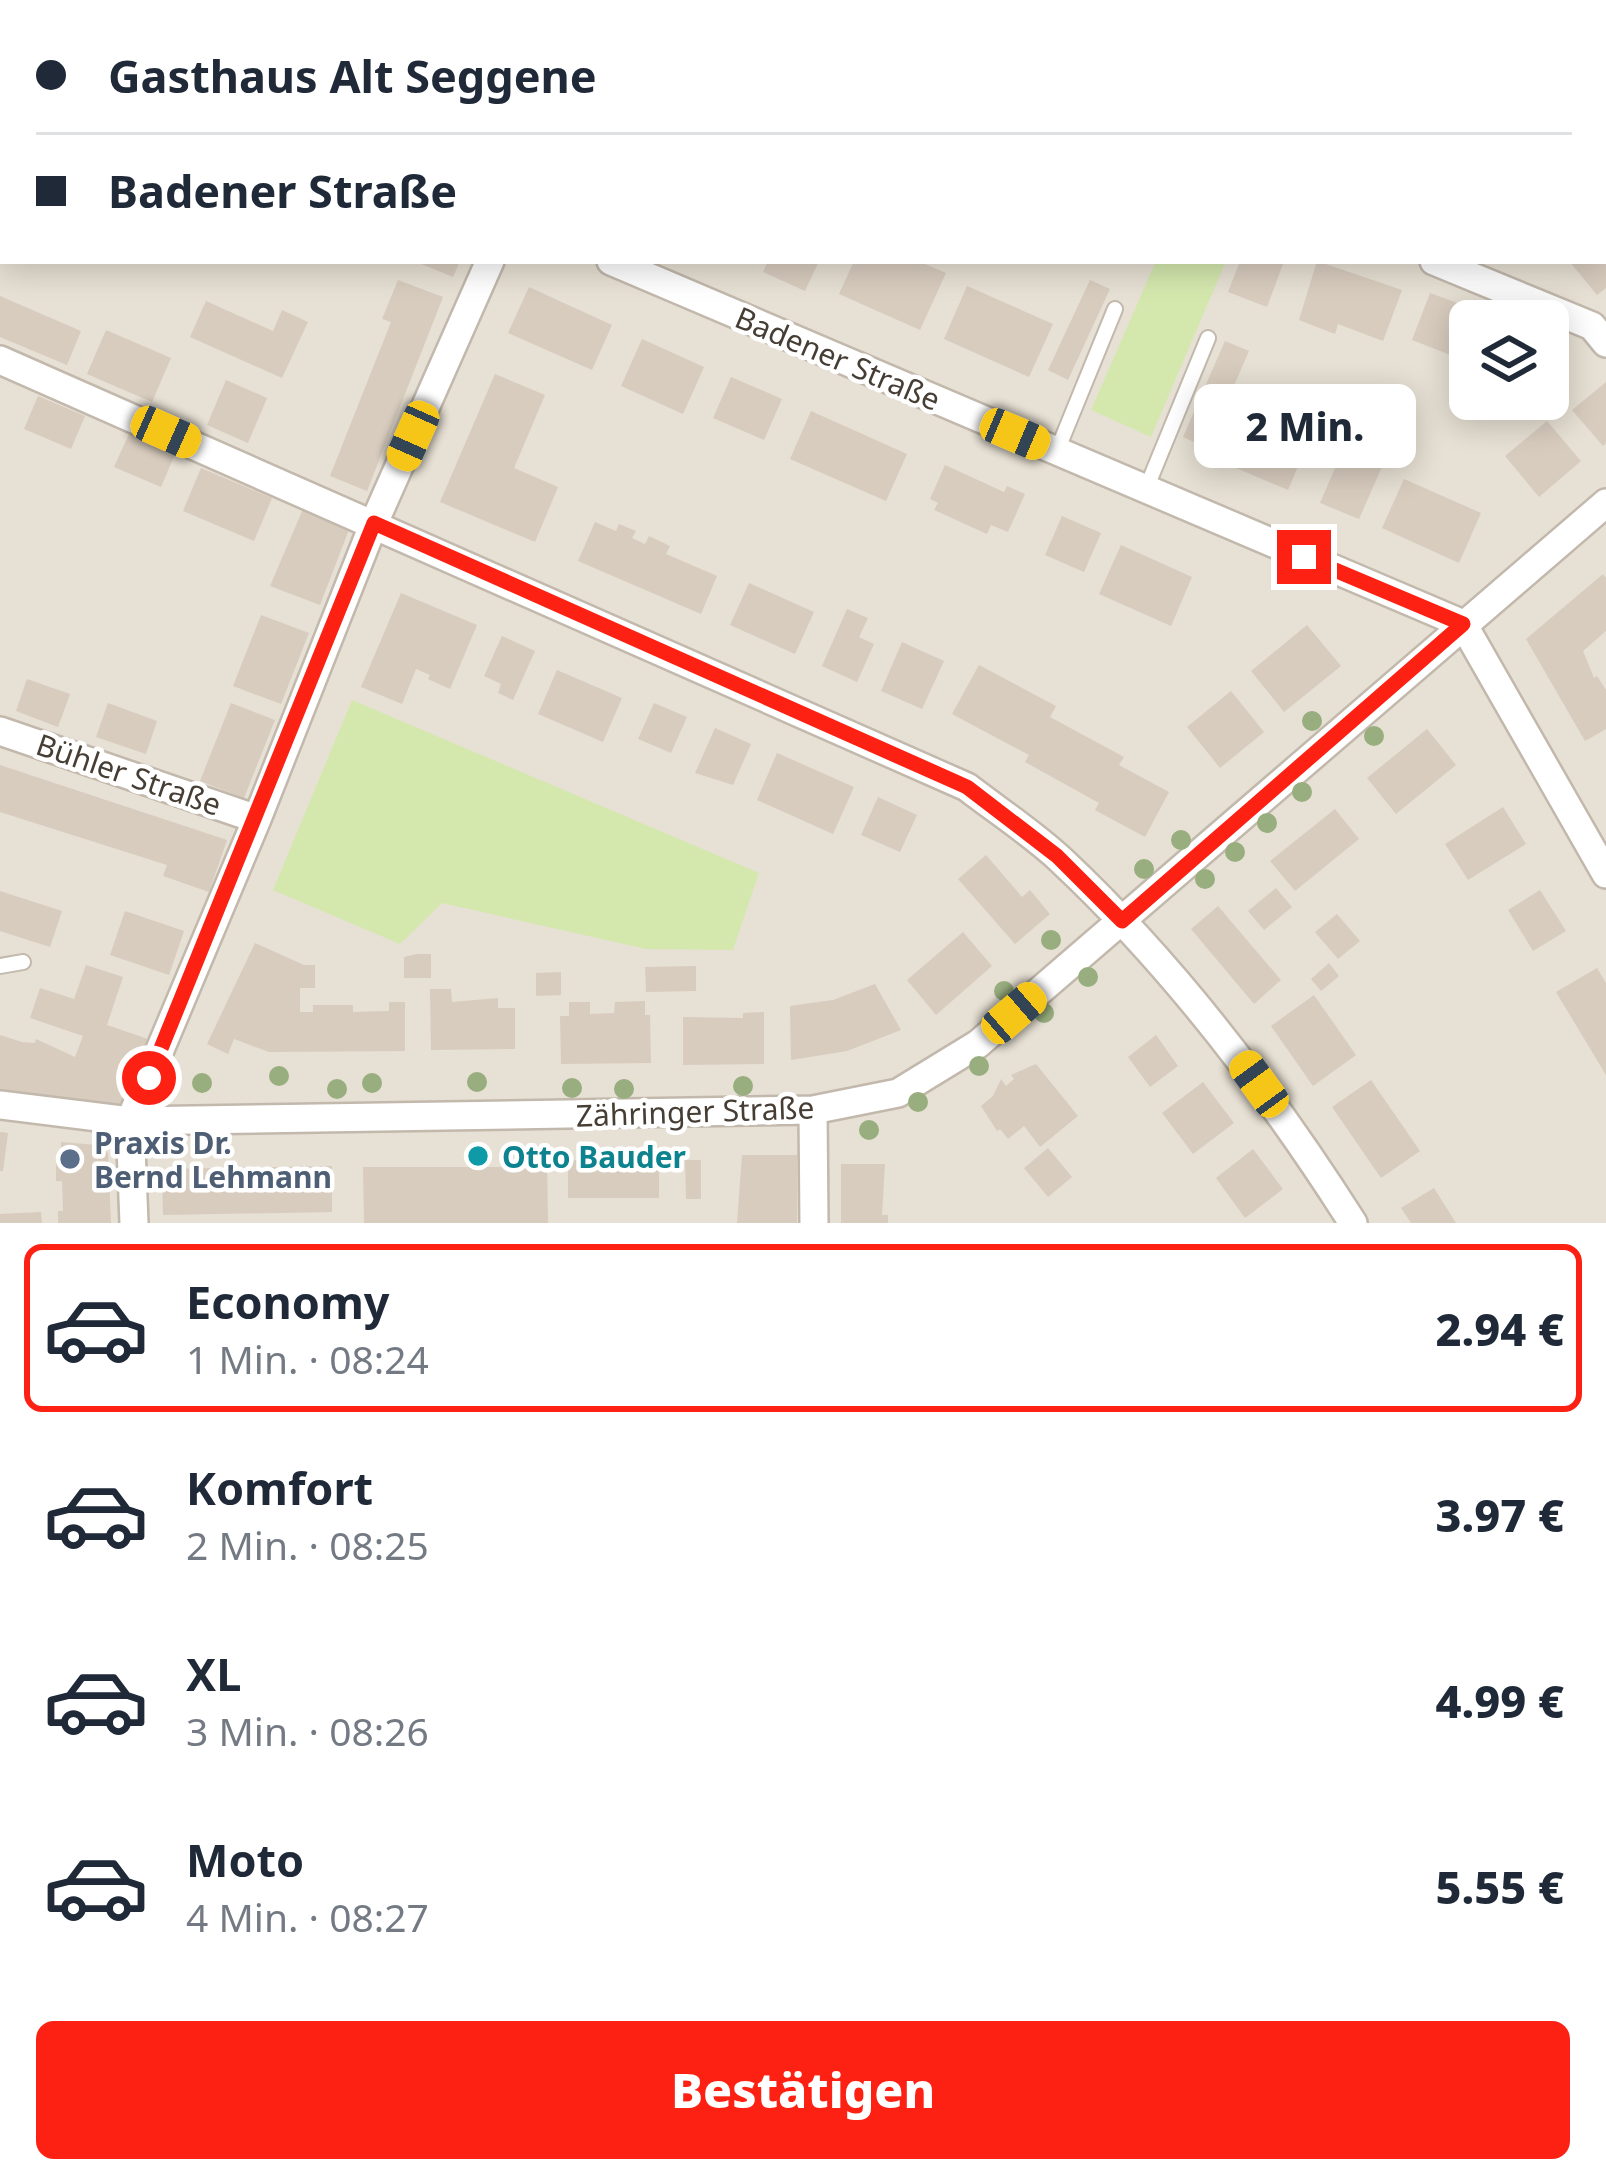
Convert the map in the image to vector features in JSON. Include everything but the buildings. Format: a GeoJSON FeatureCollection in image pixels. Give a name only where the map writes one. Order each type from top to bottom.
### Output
{"type":"FeatureCollection","features":[{"type":"Feature","properties":{"kind":"street"},"geometry":{"type":"LineString","coordinates":[[134,1223],[130,1121],[374,523],[489,264]]}},
{"type":"Feature","properties":{"kind":"street","name":"Badener Straße"},"geometry":{"type":"LineString","coordinates":[[617,264],[1463,624]]}},
{"type":"Feature","properties":{"kind":"street"},"geometry":{"type":"LineString","coordinates":[[1441,264],[1592,326],[1606,343]]}},
{"type":"Feature","properties":{"kind":"street"},"geometry":{"type":"LineString","coordinates":[[0,360],[967,787],[1057,856],[1122,921],[1232,1046],[1353,1223]]}},
{"type":"Feature","properties":{"kind":"street","name":"Zähringer Straße"},"geometry":{"type":"LineString","coordinates":[[0,1105],[130,1121],[813,1110],[898,1093],[978,1044],[1606,503]]}},
{"type":"Feature","properties":{"kind":"street"},"geometry":{"type":"LineString","coordinates":[[1463,624],[1606,874]]}},
{"type":"Feature","properties":{"kind":"street","name":"Bühler Straße"},"geometry":{"type":"LineString","coordinates":[[0,731],[257,819]]}},
{"type":"Feature","properties":{"kind":"street"},"geometry":{"type":"LineString","coordinates":[[813,1110],[814,1223]]}},
{"type":"Feature","properties":{"kind":"lane"},"geometry":{"type":"LineString","coordinates":[[1057,452],[1115,308]]}},
{"type":"Feature","properties":{"kind":"lane"},"geometry":{"type":"LineString","coordinates":[[1146,489],[1208,338]]}},
{"type":"Feature","properties":{"kind":"lane"},"geometry":{"type":"LineString","coordinates":[[0,966],[22,962]]}},
{"type":"Feature","properties":{"kind":"shaded area"},"geometry":{"type":"Polygon","coordinates":[[[0,264],[1606,264],[1606,1223],[0,1223],[0,264]]]}},
{"type":"Feature","properties":{"kind":"green space"},"geometry":{"type":"Polygon","coordinates":[[[1155,264],[1225,264],[1151,437],[1091,410],[1155,264]]]}},
{"type":"Feature","properties":{"kind":"green space"},"geometry":{"type":"Polygon","coordinates":[[[352,700],[759,873],[733,950],[646,949],[442,903],[400,944],[273,890],[352,700]]]}},
{"type":"Feature","properties":{"kind":"place","name":"Otto Bauder"},"geometry":{"type":"Point","coordinates":[478,1156]}},
{"type":"Feature","properties":{"kind":"place","name":"Praxis Dr. Bernd Lehmann"},"geometry":{"type":"Point","coordinates":[70,1159]}},
{"type":"Feature","properties":{"kind":"route"},"geometry":{"type":"LineString","coordinates":[[149,1078],[374,523],[967,787],[1057,856],[1122,921],[1463,624],[1304,557]]}}]}
